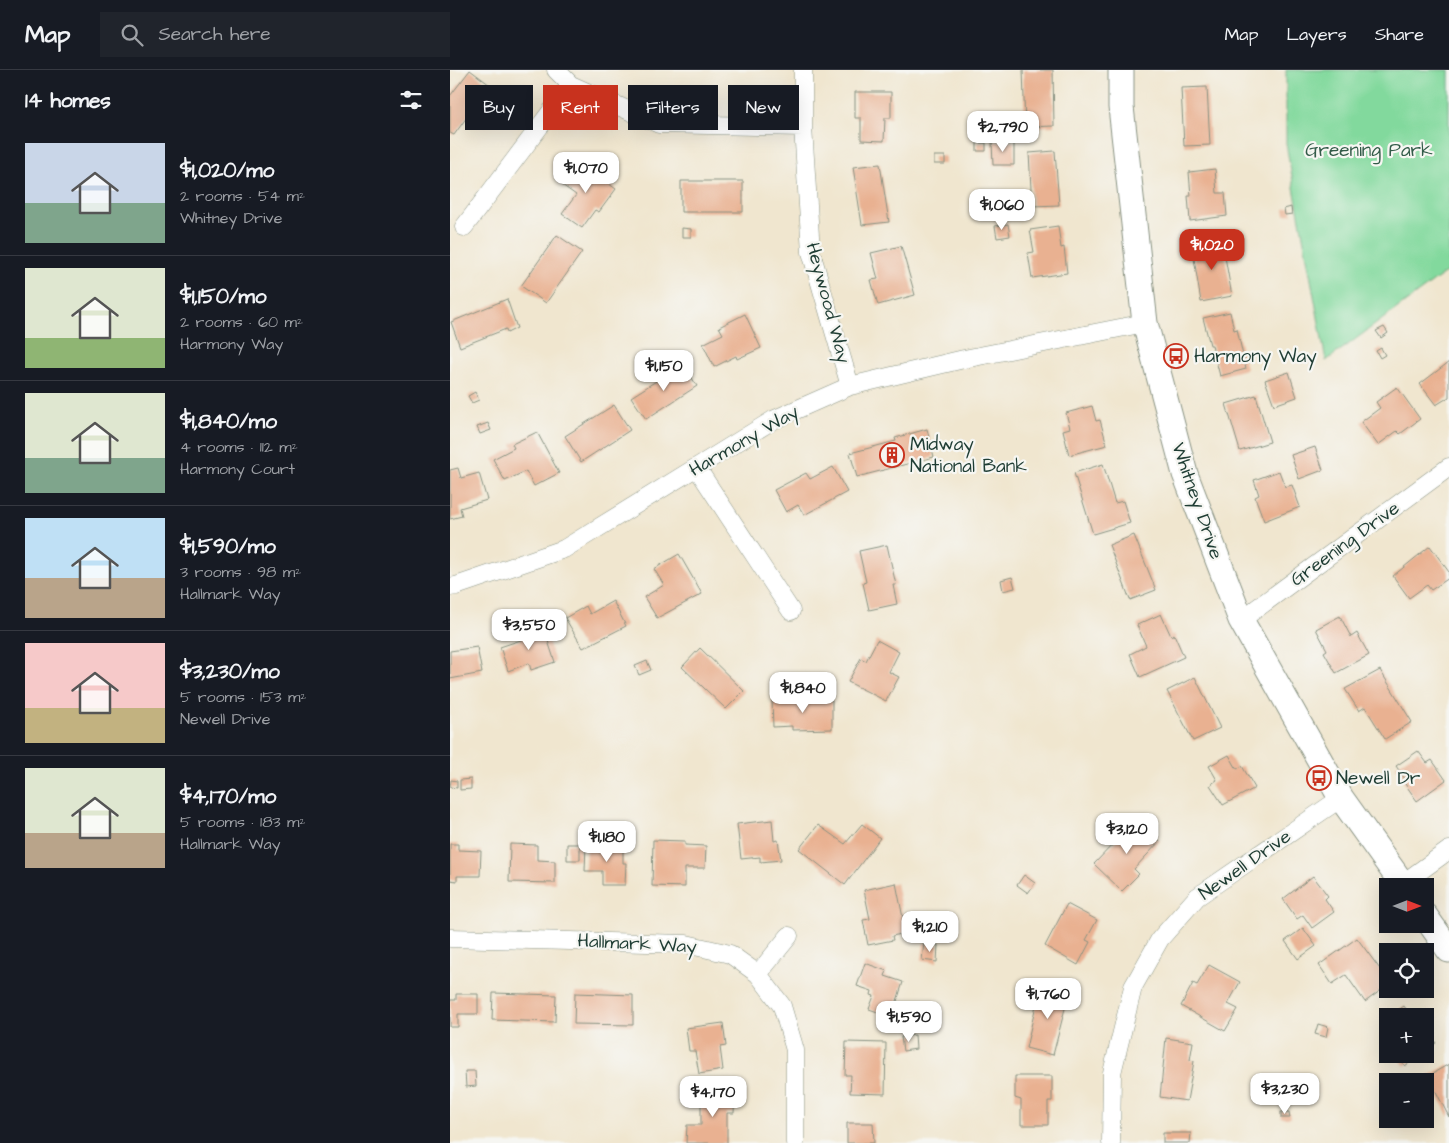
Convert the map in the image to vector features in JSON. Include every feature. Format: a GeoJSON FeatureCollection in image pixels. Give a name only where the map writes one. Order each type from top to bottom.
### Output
{"type":"FeatureCollection","features":[{"type":"Feature","properties":{"kind":"street"},"geometry":{"type":"LineString","coordinates":[[556,70],[571,85]]}},
{"type":"Feature","properties":{"kind":"street","name":"Heywood Way"},"geometry":{"type":"LineString","coordinates":[[803,70],[803,127],[811,252],[850,386]]}},
{"type":"Feature","properties":{"kind":"street","name":"Whitney Drive"},"geometry":{"type":"LineString","coordinates":[[1121,70],[1121,108],[1145,323],[1185,474],[1241,620],[1341,798],[1398,878]]}},
{"type":"Feature","properties":{"kind":"street"},"geometry":{"type":"LineString","coordinates":[[618,106],[659,124],[803,127]]}},
{"type":"Feature","properties":{"kind":"street"},"geometry":{"type":"LineString","coordinates":[[464,227],[543,122]]}},
{"type":"Feature","properties":{"kind":"street","name":"Harmony Way"},"geometry":{"type":"LineString","coordinates":[[450,587],[564,549],[773,420],[850,386],[964,359],[1145,323]]}},
{"type":"Feature","properties":{"kind":"street"},"geometry":{"type":"LineString","coordinates":[[696,468],[791,611]]}},
{"type":"Feature","properties":{"kind":"street","name":"Greening Drive"},"geometry":{"type":"LineString","coordinates":[[1241,620],[1449,468]]}},
{"type":"Feature","properties":{"kind":"street","name":"Newell Drive"},"geometry":{"type":"LineString","coordinates":[[1111,1143],[1112,1073],[1133,987],[1160,939],[1197,897],[1341,798]]}},
{"type":"Feature","properties":{"kind":"street"},"geometry":{"type":"LineString","coordinates":[[1412,878],[1449,850]]}},
{"type":"Feature","properties":{"kind":"street"},"geometry":{"type":"LineString","coordinates":[[1434,929],[1449,950]]}},
{"type":"Feature","properties":{"kind":"street"},"geometry":{"type":"LineString","coordinates":[[758,974],[789,936]]}},
{"type":"Feature","properties":{"kind":"street","name":"Hallmark Way"},"geometry":{"type":"LineString","coordinates":[[450,938],[686,944],[730,954],[758,974],[782,1006],[795,1050],[795,1143]]}},
{"type":"Feature","properties":{"kind":"green space","name":"Greening Park"},"geometry":{"type":"Polygon","coordinates":[[[1286,70],[1449,70],[1449,270],[1326,361],[1286,144],[1286,70]]]}},
{"type":"Feature","properties":{"kind":"building"},"geometry":{"type":"Polygon","coordinates":[[[470,70],[490,85],[465,85],[465,120],[454,135],[450,133],[450,96],[470,70]]]}},
{"type":"Feature","properties":{"kind":"building"},"geometry":{"type":"Polygon","coordinates":[[[1023,70],[1053,70],[1054,126],[1025,127],[1023,70]]]}},
{"type":"Feature","properties":{"kind":"building"},"geometry":{"type":"Polygon","coordinates":[[[1207,87],[1210,145],[1184,146],[1181,88],[1207,87]]]}},
{"type":"Feature","properties":{"kind":"building"},"geometry":{"type":"Polygon","coordinates":[[[855,92],[891,92],[891,118],[885,118],[884,141],[861,140],[861,118],[855,118],[855,92]]]}},
{"type":"Feature","properties":{"kind":"building"},"geometry":{"type":"Polygon","coordinates":[[[992,142],[1014,142],[1014,165],[993,165],[992,142]]]}},
{"type":"Feature","properties":{"kind":"building"},"geometry":{"type":"Polygon","coordinates":[[[977,143],[986,143],[986,151],[977,151],[977,143]]]}},
{"type":"Feature","properties":{"kind":"building"},"geometry":{"type":"Polygon","coordinates":[[[1055,151],[1059,205],[1032,206],[1029,153],[1055,151]]]}},
{"type":"Feature","properties":{"kind":"building"},"geometry":{"type":"Polygon","coordinates":[[[934,156],[945,156],[945,164],[934,164],[934,156]]]}},
{"type":"Feature","properties":{"kind":"building"},"geometry":{"type":"Polygon","coordinates":[[[579,162],[616,189],[599,212],[595,210],[582,228],[562,214],[576,195],[562,185],[579,162]]]}},
{"type":"Feature","properties":{"kind":"building"},"geometry":{"type":"Polygon","coordinates":[[[880,164],[889,222],[862,225],[853,167],[880,164]]]}},
{"type":"Feature","properties":{"kind":"building"},"geometry":{"type":"Polygon","coordinates":[[[1215,169],[1217,193],[1225,193],[1227,216],[1190,221],[1188,196],[1191,196],[1189,172],[1215,169]]]}},
{"type":"Feature","properties":{"kind":"building"},"geometry":{"type":"Polygon","coordinates":[[[681,181],[743,181],[743,212],[681,212],[681,181]]]}},
{"type":"Feature","properties":{"kind":"building"},"geometry":{"type":"Polygon","coordinates":[[[1291,207],[1292,214],[1285,215],[1284,209],[1291,207]]]}},
{"type":"Feature","properties":{"kind":"building"},"geometry":{"type":"Polygon","coordinates":[[[1008,224],[1010,236],[997,238],[995,226],[1008,224]]]}},
{"type":"Feature","properties":{"kind":"building"},"geometry":{"type":"Polygon","coordinates":[[[1058,226],[1061,248],[1064,247],[1067,273],[1032,278],[1028,253],[1034,252],[1030,230],[1058,226]]]}},
{"type":"Feature","properties":{"kind":"building"},"geometry":{"type":"Polygon","coordinates":[[[682,228],[691,229],[691,237],[682,237],[682,228]]]}},
{"type":"Feature","properties":{"kind":"building"},"geometry":{"type":"Polygon","coordinates":[[[557,235],[582,252],[546,303],[521,286],[557,235]]]}},
{"type":"Feature","properties":{"kind":"building"},"geometry":{"type":"Polygon","coordinates":[[[1222,240],[1232,296],[1201,302],[1192,246],[1222,240]]]}},
{"type":"Feature","properties":{"kind":"building"},"geometry":{"type":"Polygon","coordinates":[[[901,246],[915,295],[878,305],[871,280],[878,279],[871,253],[901,246]]]}},
{"type":"Feature","properties":{"kind":"building"},"geometry":{"type":"Polygon","coordinates":[[[507,299],[517,328],[507,333],[506,329],[460,347],[451,322],[507,299]]]}},
{"type":"Feature","properties":{"kind":"building"},"geometry":{"type":"Polygon","coordinates":[[[1230,312],[1234,330],[1237,329],[1246,369],[1220,376],[1203,318],[1230,312]]]}},
{"type":"Feature","properties":{"kind":"building"},"geometry":{"type":"Polygon","coordinates":[[[745,314],[761,348],[737,359],[736,356],[714,367],[703,344],[723,334],[719,327],[745,314]]]}},
{"type":"Feature","properties":{"kind":"building"},"geometry":{"type":"Polygon","coordinates":[[[1384,327],[1388,333],[1381,338],[1376,331],[1384,327]]]}},
{"type":"Feature","properties":{"kind":"building"},"geometry":{"type":"Polygon","coordinates":[[[1381,348],[1385,355],[1380,358],[1376,351],[1381,348]]]}},
{"type":"Feature","properties":{"kind":"building"},"geometry":{"type":"Polygon","coordinates":[[[1449,362],[1449,397],[1436,405],[1420,384],[1449,362]]]}},
{"type":"Feature","properties":{"kind":"building"},"geometry":{"type":"Polygon","coordinates":[[[683,364],[697,386],[646,419],[631,397],[683,364]]]}},
{"type":"Feature","properties":{"kind":"building"},"geometry":{"type":"Polygon","coordinates":[[[1289,372],[1297,397],[1274,405],[1265,380],[1289,372]]]}},
{"type":"Feature","properties":{"kind":"building"},"geometry":{"type":"Polygon","coordinates":[[[1397,387],[1420,419],[1400,434],[1397,431],[1378,445],[1361,422],[1380,408],[1376,402],[1397,387]]]}},
{"type":"Feature","properties":{"kind":"building"},"geometry":{"type":"Polygon","coordinates":[[[475,392],[479,400],[472,403],[468,396],[475,392]]]}},
{"type":"Feature","properties":{"kind":"building"},"geometry":{"type":"Polygon","coordinates":[[[1256,395],[1270,442],[1240,451],[1226,404],[1256,395]]]}},
{"type":"Feature","properties":{"kind":"building"},"geometry":{"type":"Polygon","coordinates":[[[614,405],[630,430],[581,462],[565,436],[614,405]]]}},
{"type":"Feature","properties":{"kind":"building"},"geometry":{"type":"Polygon","coordinates":[[[1092,406],[1096,421],[1100,420],[1107,445],[1069,455],[1063,430],[1070,428],[1066,413],[1092,406]]]}},
{"type":"Feature","properties":{"kind":"building"},"geometry":{"type":"Polygon","coordinates":[[[488,423],[491,430],[480,434],[477,427],[488,423]]]}},
{"type":"Feature","properties":{"kind":"building","name":"Midway National Bank"},"geometry":{"type":"Polygon","coordinates":[[[927,429],[934,457],[857,477],[850,453],[896,441],[895,438],[927,429]]]}},
{"type":"Feature","properties":{"kind":"building"},"geometry":{"type":"Polygon","coordinates":[[[537,432],[559,473],[534,486],[526,471],[505,481],[493,459],[514,448],[512,444],[537,432]]]}},
{"type":"Feature","properties":{"kind":"building"},"geometry":{"type":"Polygon","coordinates":[[[1315,447],[1323,470],[1299,479],[1291,455],[1315,447]]]}},
{"type":"Feature","properties":{"kind":"building"},"geometry":{"type":"Polygon","coordinates":[[[1103,464],[1115,503],[1123,501],[1130,523],[1093,534],[1074,473],[1103,464]]]}},
{"type":"Feature","properties":{"kind":"building"},"geometry":{"type":"Polygon","coordinates":[[[833,467],[847,492],[804,515],[798,505],[786,512],[774,490],[806,473],[810,479],[833,467]]]}},
{"type":"Feature","properties":{"kind":"building"},"geometry":{"type":"Polygon","coordinates":[[[458,468],[461,478],[479,473],[487,500],[460,508],[462,516],[450,519],[450,470],[458,468]]]}},
{"type":"Feature","properties":{"kind":"building"},"geometry":{"type":"Polygon","coordinates":[[[1279,471],[1285,487],[1292,485],[1300,507],[1264,521],[1255,497],[1259,495],[1254,480],[1279,471]]]}},
{"type":"Feature","properties":{"kind":"building"},"geometry":{"type":"Polygon","coordinates":[[[1134,535],[1156,590],[1130,600],[1109,545],[1134,535]]]}},
{"type":"Feature","properties":{"kind":"building"},"geometry":{"type":"Polygon","coordinates":[[[887,545],[896,585],[893,585],[897,604],[869,610],[863,583],[866,582],[859,551],[887,545]]]}},
{"type":"Feature","properties":{"kind":"building"},"geometry":{"type":"Polygon","coordinates":[[[1430,546],[1449,572],[1449,578],[1431,590],[1427,585],[1409,598],[1393,576],[1430,546]]]}},
{"type":"Feature","properties":{"kind":"building"},"geometry":{"type":"Polygon","coordinates":[[[679,554],[702,594],[657,618],[644,597],[664,585],[654,569],[679,554]]]}},
{"type":"Feature","properties":{"kind":"building"},"geometry":{"type":"Polygon","coordinates":[[[1012,577],[1015,588],[1003,591],[1001,580],[1012,577]]]}},
{"type":"Feature","properties":{"kind":"building"},"geometry":{"type":"Polygon","coordinates":[[[613,601],[626,626],[583,648],[565,618],[586,606],[590,614],[613,601]]]}},
{"type":"Feature","properties":{"kind":"building"},"geometry":{"type":"Polygon","coordinates":[[[1161,614],[1171,636],[1174,634],[1184,657],[1140,677],[1130,654],[1146,646],[1137,625],[1161,614]]]}},
{"type":"Feature","properties":{"kind":"building"},"geometry":{"type":"Polygon","coordinates":[[[1340,616],[1351,637],[1357,633],[1369,655],[1336,673],[1324,652],[1327,650],[1316,629],[1340,616]]]}},
{"type":"Feature","properties":{"kind":"building"},"geometry":{"type":"Polygon","coordinates":[[[543,626],[555,662],[531,670],[529,663],[508,671],[500,647],[521,640],[519,634],[543,626]]]}},
{"type":"Feature","properties":{"kind":"building"},"geometry":{"type":"Polygon","coordinates":[[[877,640],[899,652],[889,672],[899,677],[886,701],[848,682],[861,658],[866,661],[877,640]]]}},
{"type":"Feature","properties":{"kind":"building"},"geometry":{"type":"Polygon","coordinates":[[[477,647],[482,673],[450,679],[450,651],[477,647]]]}},
{"type":"Feature","properties":{"kind":"building"},"geometry":{"type":"Polygon","coordinates":[[[700,648],[744,691],[726,709],[682,667],[700,648]]]}},
{"type":"Feature","properties":{"kind":"building"},"geometry":{"type":"Polygon","coordinates":[[[647,661],[651,670],[639,675],[635,666],[647,661]]]}},
{"type":"Feature","properties":{"kind":"building"},"geometry":{"type":"Polygon","coordinates":[[[1380,670],[1412,722],[1385,739],[1365,707],[1359,711],[1345,689],[1380,670]]]}},
{"type":"Feature","properties":{"kind":"building"},"geometry":{"type":"Polygon","coordinates":[[[1195,677],[1220,728],[1193,741],[1167,691],[1195,677]]]}},
{"type":"Feature","properties":{"kind":"building"},"geometry":{"type":"Polygon","coordinates":[[[772,700],[832,700],[832,729],[792,730],[792,726],[773,727],[772,700]]]}},
{"type":"Feature","properties":{"kind":"building"},"geometry":{"type":"Polygon","coordinates":[[[1418,751],[1427,763],[1432,760],[1446,780],[1417,801],[1403,781],[1405,779],[1396,766],[1418,751]]]}},
{"type":"Feature","properties":{"kind":"building"},"geometry":{"type":"Polygon","coordinates":[[[1229,755],[1237,769],[1242,766],[1255,788],[1223,805],[1210,785],[1217,780],[1209,766],[1229,755]]]}},
{"type":"Feature","properties":{"kind":"building"},"geometry":{"type":"Polygon","coordinates":[[[471,779],[471,789],[460,790],[460,780],[471,779]]]}},
{"type":"Feature","properties":{"kind":"building"},"geometry":{"type":"Polygon","coordinates":[[[451,780],[457,781],[457,788],[450,787],[451,780]]]}},
{"type":"Feature","properties":{"kind":"building"},"geometry":{"type":"Polygon","coordinates":[[[1137,819],[1160,841],[1134,869],[1139,874],[1122,891],[1094,864],[1137,819]]]}},
{"type":"Feature","properties":{"kind":"building"},"geometry":{"type":"Polygon","coordinates":[[[772,820],[774,841],[778,840],[781,860],[760,862],[760,857],[741,859],[737,824],[772,820]]]}},
{"type":"Feature","properties":{"kind":"building"},"geometry":{"type":"Polygon","coordinates":[[[862,824],[880,838],[845,885],[799,849],[818,825],[845,844],[862,824]]]}},
{"type":"Feature","properties":{"kind":"building"},"geometry":{"type":"Polygon","coordinates":[[[653,840],[685,841],[685,845],[706,846],[705,868],[685,868],[685,887],[652,886],[653,840]]]}},
{"type":"Feature","properties":{"kind":"building"},"geometry":{"type":"Polygon","coordinates":[[[450,844],[458,844],[458,850],[481,851],[480,876],[457,876],[457,881],[450,880],[450,844]]]}},
{"type":"Feature","properties":{"kind":"building"},"geometry":{"type":"Polygon","coordinates":[[[510,844],[537,845],[537,860],[555,861],[555,883],[509,882],[510,844]]]}},
{"type":"Feature","properties":{"kind":"building"},"geometry":{"type":"Polygon","coordinates":[[[567,844],[580,844],[580,860],[567,860],[567,844]]]}},
{"type":"Feature","properties":{"kind":"building"},"geometry":{"type":"Polygon","coordinates":[[[586,844],[623,845],[623,863],[626,863],[625,885],[602,885],[602,871],[585,871],[586,844]]]}},
{"type":"Feature","properties":{"kind":"building"},"geometry":{"type":"Polygon","coordinates":[[[1024,875],[1035,883],[1028,893],[1017,885],[1024,875]]]}},
{"type":"Feature","properties":{"kind":"building"},"geometry":{"type":"Polygon","coordinates":[[[1313,876],[1328,896],[1325,899],[1334,912],[1312,928],[1303,915],[1297,919],[1283,899],[1313,876]]]}},
{"type":"Feature","properties":{"kind":"building"},"geometry":{"type":"Polygon","coordinates":[[[896,883],[906,933],[892,936],[893,940],[868,945],[863,920],[870,919],[864,890],[896,883]]]}},
{"type":"Feature","properties":{"kind":"building"},"geometry":{"type":"Polygon","coordinates":[[[1067,904],[1097,920],[1086,940],[1090,942],[1078,965],[1045,946],[1067,904]]]}},
{"type":"Feature","properties":{"kind":"building"},"geometry":{"type":"Polygon","coordinates":[[[1303,928],[1316,946],[1298,959],[1285,941],[1303,928]]]}},
{"type":"Feature","properties":{"kind":"building"},"geometry":{"type":"Polygon","coordinates":[[[1357,938],[1379,968],[1379,992],[1365,1002],[1346,975],[1332,984],[1319,965],[1357,938]]]}},
{"type":"Feature","properties":{"kind":"building"},"geometry":{"type":"Polygon","coordinates":[[[924,943],[938,945],[937,962],[922,960],[924,943]]]}},
{"type":"Feature","properties":{"kind":"building"},"geometry":{"type":"Polygon","coordinates":[[[865,963],[887,971],[885,976],[903,982],[892,1017],[869,1009],[874,996],[871,995],[872,991],[857,986],[865,963]]]}},
{"type":"Feature","properties":{"kind":"building"},"geometry":{"type":"Polygon","coordinates":[[[1209,965],[1240,982],[1228,1004],[1238,1009],[1225,1031],[1181,1006],[1193,983],[1197,985],[1209,965]]]}},
{"type":"Feature","properties":{"kind":"building"},"geometry":{"type":"Polygon","coordinates":[[[1046,983],[1070,989],[1053,1055],[1026,1048],[1037,1001],[1042,1002],[1046,983]]]}},
{"type":"Feature","properties":{"kind":"building"},"geometry":{"type":"Polygon","coordinates":[[[493,993],[556,995],[555,1022],[492,1020],[493,993]]]}},
{"type":"Feature","properties":{"kind":"building"},"geometry":{"type":"Polygon","coordinates":[[[575,993],[633,995],[633,1025],[574,1024],[575,993]]]}},
{"type":"Feature","properties":{"kind":"building"},"geometry":{"type":"Polygon","coordinates":[[[456,994],[478,994],[478,1014],[458,1014],[458,1027],[450,1027],[450,1000],[456,1000],[456,994]]]}},
{"type":"Feature","properties":{"kind":"building"},"geometry":{"type":"Polygon","coordinates":[[[723,1023],[726,1046],[720,1047],[723,1070],[699,1074],[695,1051],[689,1051],[686,1028],[723,1023]]]}},
{"type":"Feature","properties":{"kind":"building"},"geometry":{"type":"Polygon","coordinates":[[[1318,1024],[1328,1027],[1326,1037],[1315,1034],[1318,1024]]]}},
{"type":"Feature","properties":{"kind":"building"},"geometry":{"type":"Polygon","coordinates":[[[915,1035],[916,1049],[903,1051],[901,1037],[915,1035]]]}},
{"type":"Feature","properties":{"kind":"building"},"geometry":{"type":"Polygon","coordinates":[[[1166,1038],[1193,1042],[1190,1060],[1194,1061],[1187,1101],[1160,1097],[1166,1038]]]}},
{"type":"Feature","properties":{"kind":"building"},"geometry":{"type":"Polygon","coordinates":[[[846,1042],[886,1043],[885,1094],[850,1093],[851,1075],[845,1075],[846,1042]]]}},
{"type":"Feature","properties":{"kind":"building"},"geometry":{"type":"Polygon","coordinates":[[[1449,1064],[1449,1117],[1434,1088],[1433,1073],[1449,1064]]]}},
{"type":"Feature","properties":{"kind":"building"},"geometry":{"type":"Polygon","coordinates":[[[465,1071],[475,1071],[476,1086],[466,1087],[465,1071]]]}},
{"type":"Feature","properties":{"kind":"building"},"geometry":{"type":"Polygon","coordinates":[[[1015,1076],[1052,1076],[1052,1101],[1048,1101],[1048,1125],[1021,1125],[1021,1100],[1015,1098],[1015,1076]]]}},
{"type":"Feature","properties":{"kind":"building"},"geometry":{"type":"Polygon","coordinates":[[[701,1091],[735,1091],[734,1113],[727,1113],[727,1143],[686,1143],[687,1125],[701,1125],[701,1091]]]}},
{"type":"Feature","properties":{"kind":"building"},"geometry":{"type":"Polygon","coordinates":[[[1281,1112],[1289,1112],[1290,1118],[1281,1118],[1281,1112]]]}},
{"type":"Feature","properties":{"kind":"building"},"geometry":{"type":"Polygon","coordinates":[[[847,1123],[873,1123],[874,1143],[847,1143],[847,1123]]]}},
{"type":"Feature","properties":{"kind":"building"},"geometry":{"type":"Polygon","coordinates":[[[1163,1133],[1191,1133],[1190,1143],[1163,1143],[1163,1133]]]}},
{"type":"Feature","properties":{"kind":"place","name":"Harmony Way"},"geometry":{"type":"Point","coordinates":[1176,356]}},
{"type":"Feature","properties":{"kind":"place","name":"Midway National Bank"},"geometry":{"type":"Point","coordinates":[892,455]}},
{"type":"Feature","properties":{"kind":"place","name":"Newell Dr"},"geometry":{"type":"Point","coordinates":[1319,778]}}]}
